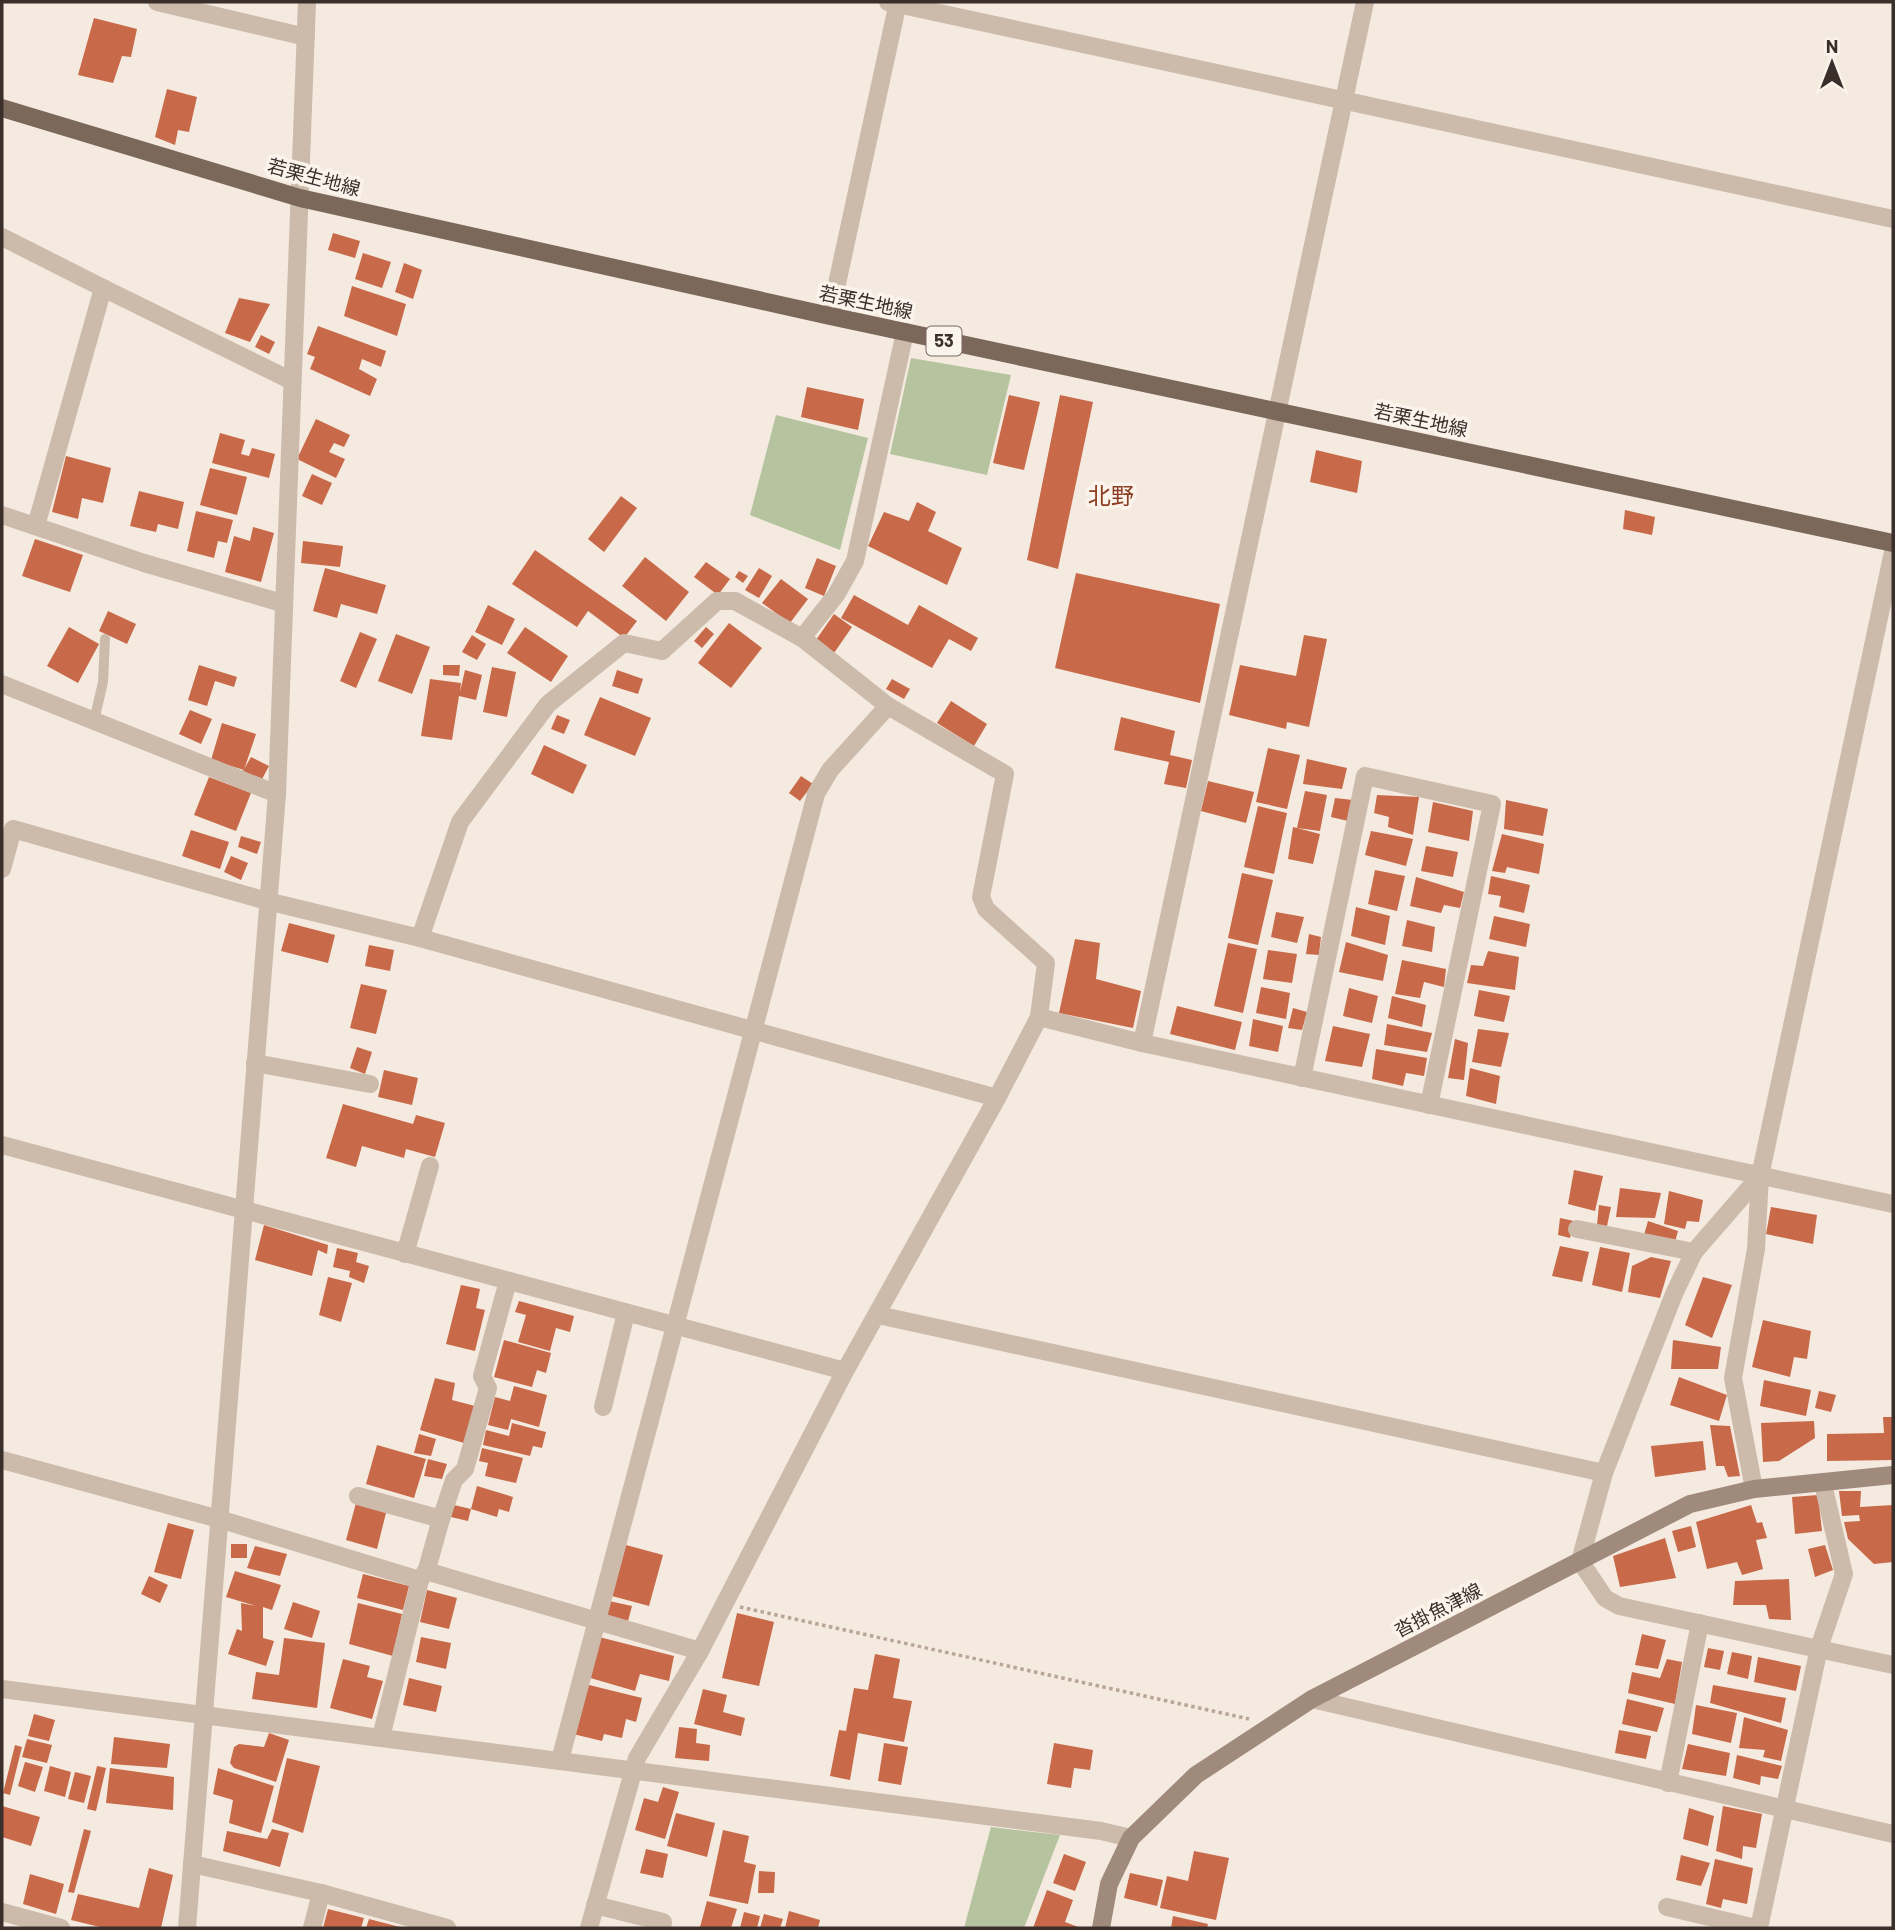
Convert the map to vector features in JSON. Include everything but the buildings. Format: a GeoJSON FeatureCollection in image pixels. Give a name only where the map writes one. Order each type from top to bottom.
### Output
{"type":"FeatureCollection","features":[{"type":"Feature","properties":{"kind":"main road","name":"若栗生地線"},"geometry":{"type":"LineString","coordinates":[[2,108],[300,198],[831,316],[1893,543]]}},
{"type":"Feature","properties":{"kind":"main road","name":"沓掛魚津線"},"geometry":{"type":"LineString","coordinates":[[1101,1928],[1109,1884],[1131,1838],[1196,1776],[1312,1699],[1690,1504],[1754,1489],[1893,1475]]}},
{"type":"Feature","properties":{"kind":"street"},"geometry":{"type":"LineString","coordinates":[[157,2],[306,37]]}},
{"type":"Feature","properties":{"kind":"street"},"geometry":{"type":"LineString","coordinates":[[187,1928],[277,794],[282,603],[300,198],[299,154],[307,2]]}},
{"type":"Feature","properties":{"kind":"street"},"geometry":{"type":"LineString","coordinates":[[831,316],[894,2],[1893,219]]}},
{"type":"Feature","properties":{"kind":"street"},"geometry":{"type":"LineString","coordinates":[[1142,1043],[1366,2]]}},
{"type":"Feature","properties":{"kind":"street"},"geometry":{"type":"LineString","coordinates":[[2,237],[292,380]]}},
{"type":"Feature","properties":{"kind":"street"},"geometry":{"type":"LineString","coordinates":[[36,526],[103,288]]}},
{"type":"Feature","properties":{"kind":"street"},"geometry":{"type":"LineString","coordinates":[[802,638],[836,595],[855,561],[905,332]]}},
{"type":"Feature","properties":{"kind":"street"},"geometry":{"type":"LineString","coordinates":[[2,515],[144,563],[282,603]]}},
{"type":"Feature","properties":{"kind":"street"},"geometry":{"type":"LineString","coordinates":[[1754,1489],[1733,1378],[1756,1249],[1760,1177],[1893,552]]}},
{"type":"Feature","properties":{"kind":"street"},"geometry":{"type":"LineString","coordinates":[[420,938],[460,822],[548,704],[624,643],[662,651],[717,600],[735,600],[802,638],[888,706],[1005,774],[981,897],[986,909],[1046,962],[1039,1017],[845,1371],[700,1651],[632,1770],[589,1928]]}},
{"type":"Feature","properties":{"kind":"street"},"geometry":{"type":"LineString","coordinates":[[2,684],[277,794]]}},
{"type":"Feature","properties":{"kind":"street"},"geometry":{"type":"LineString","coordinates":[[560,1760],[816,794],[830,771],[888,706]]}},
{"type":"Feature","properties":{"kind":"street"},"geometry":{"type":"LineString","coordinates":[[1302,1078],[1365,776],[1492,804],[1429,1105]]}},
{"type":"Feature","properties":{"kind":"street"},"geometry":{"type":"LineString","coordinates":[[2,869],[7,827],[267,901],[420,938],[997,1098]]}},
{"type":"Feature","properties":{"kind":"street"},"geometry":{"type":"LineString","coordinates":[[1039,1017],[1142,1043],[1893,1204]]}},
{"type":"Feature","properties":{"kind":"street"},"geometry":{"type":"LineString","coordinates":[[254,1063],[370,1084]]}},
{"type":"Feature","properties":{"kind":"street"},"geometry":{"type":"LineString","coordinates":[[2,1145],[845,1371]]}},
{"type":"Feature","properties":{"kind":"street"},"geometry":{"type":"LineString","coordinates":[[405,1254],[430,1166]]}},
{"type":"Feature","properties":{"kind":"street"},"geometry":{"type":"LineString","coordinates":[[1760,1177],[1694,1252],[1674,1294],[1604,1473],[1580,1561],[1605,1598],[1619,1605],[1893,1665]]}},
{"type":"Feature","properties":{"kind":"street"},"geometry":{"type":"LineString","coordinates":[[1577,1229],[1694,1252]]}},
{"type":"Feature","properties":{"kind":"street"},"geometry":{"type":"LineString","coordinates":[[381,1737],[423,1576],[441,1519],[454,1480],[466,1469],[488,1388],[482,1376],[508,1281]]}},
{"type":"Feature","properties":{"kind":"street"},"geometry":{"type":"LineString","coordinates":[[603,1407],[626,1313]]}},
{"type":"Feature","properties":{"kind":"street"},"geometry":{"type":"LineString","coordinates":[[878,1315],[1604,1473]]}},
{"type":"Feature","properties":{"kind":"street"},"geometry":{"type":"LineString","coordinates":[[2,1461],[700,1651]]}},
{"type":"Feature","properties":{"kind":"street"},"geometry":{"type":"LineString","coordinates":[[1667,1907],[1758,1928],[1819,1648],[1844,1574],[1823,1484]]}},
{"type":"Feature","properties":{"kind":"street"},"geometry":{"type":"LineString","coordinates":[[358,1496],[441,1519]]}},
{"type":"Feature","properties":{"kind":"street"},"geometry":{"type":"LineString","coordinates":[[1668,1783],[1700,1623]]}},
{"type":"Feature","properties":{"kind":"street"},"geometry":{"type":"LineString","coordinates":[[2,1689],[1101,1831],[1131,1838]]}},
{"type":"Feature","properties":{"kind":"street"},"geometry":{"type":"LineString","coordinates":[[1312,1699],[1893,1835]]}},
{"type":"Feature","properties":{"kind":"street"},"geometry":{"type":"LineString","coordinates":[[192,1864],[321,1893],[425,1926],[447,1928]]}},
{"type":"Feature","properties":{"kind":"street"},"geometry":{"type":"LineString","coordinates":[[312,1928],[321,1893]]}},
{"type":"Feature","properties":{"kind":"street"},"geometry":{"type":"LineString","coordinates":[[595,1905],[663,1922],[662,1928]]}},
{"type":"Feature","properties":{"kind":"street"},"geometry":{"type":"LineString","coordinates":[[2,1912],[61,1928]]}},
{"type":"Feature","properties":{"kind":"lane"},"geometry":{"type":"LineString","coordinates":[[94,721],[103,682],[105,639]]}},
{"type":"Feature","properties":{"kind":"path"},"geometry":{"type":"LineString","coordinates":[[725,1604],[1273,1724]]}},
{"type":"Feature","properties":{"kind":"green space"},"geometry":{"type":"Polygon","coordinates":[[[911,358],[1011,375],[987,475],[890,454],[911,358]]]}},
{"type":"Feature","properties":{"kind":"green space"},"geometry":{"type":"Polygon","coordinates":[[[776,415],[868,438],[840,550],[750,515],[776,415]]]}},
{"type":"Feature","properties":{"kind":"green space"},"geometry":{"type":"Polygon","coordinates":[[[991,1827],[1060,1835],[1024,1928],[964,1928],[991,1827]]]}},
{"type":"Feature","properties":{"kind":"district","name":"北野"},"geometry":{"type":"Point","coordinates":[1111,496]}}]}
